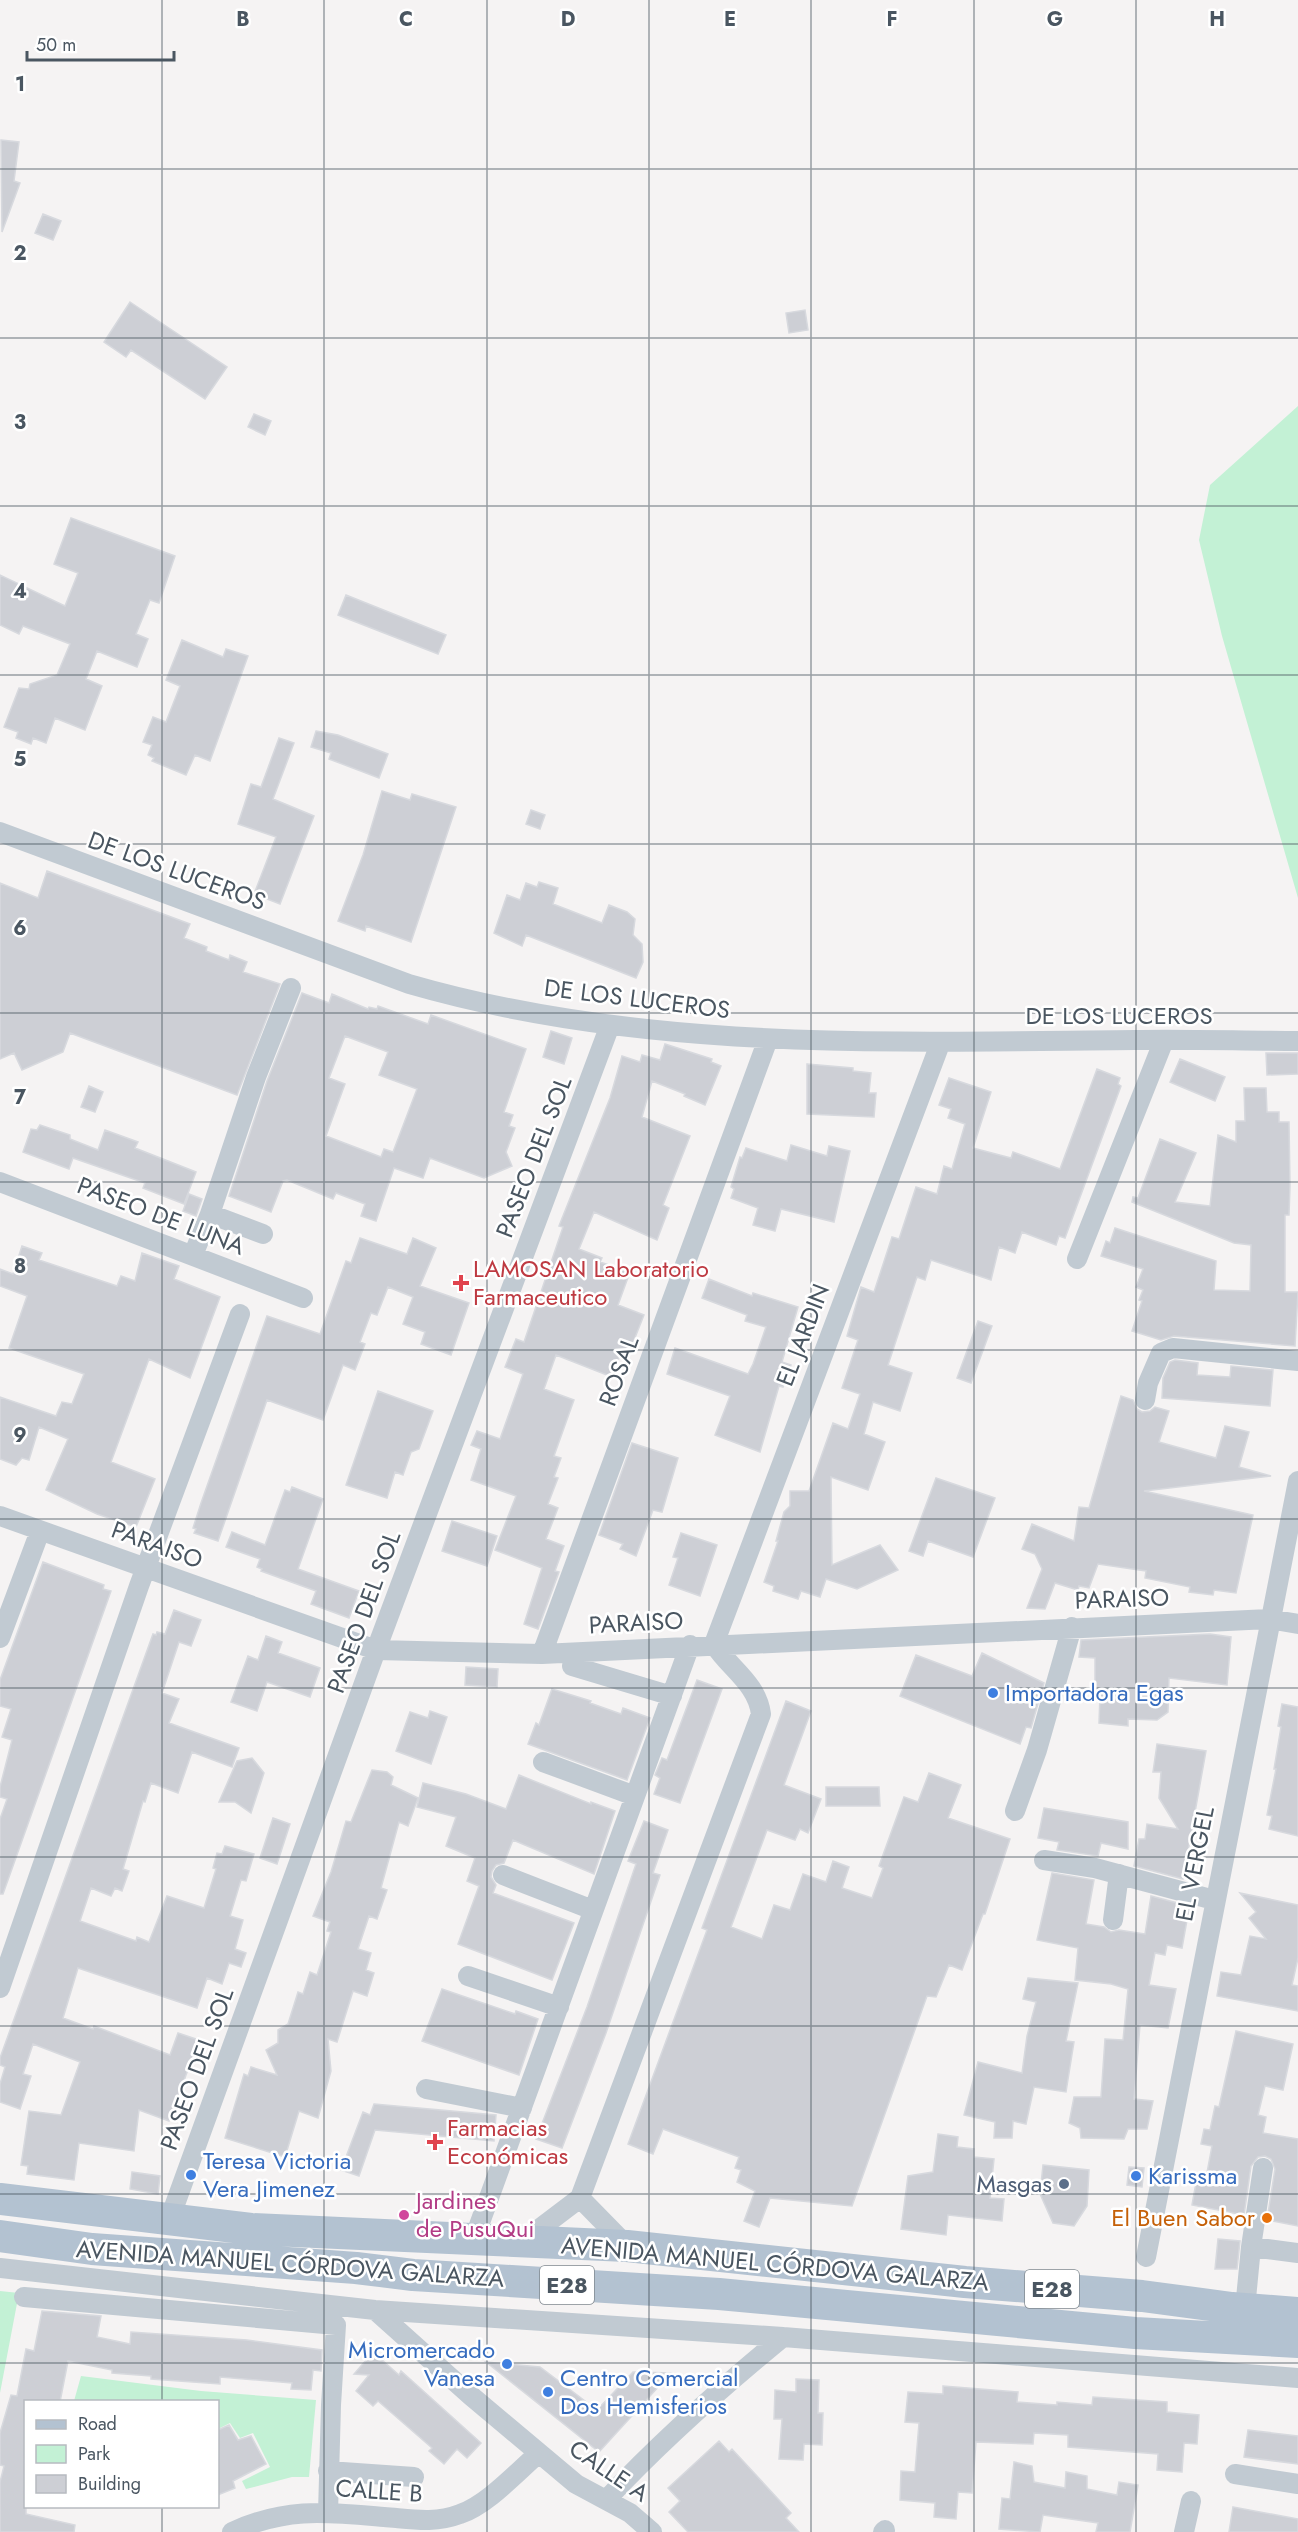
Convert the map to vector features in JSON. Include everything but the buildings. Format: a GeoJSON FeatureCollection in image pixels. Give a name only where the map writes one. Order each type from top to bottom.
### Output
{"type":"FeatureCollection","features":[{"type":"Feature","properties":{"kind":"main road","name":"AVENIDA MANUEL CÓRDOVA GALARZA"},"geometry":{"type":"LineString","coordinates":[[0,2199],[251,2229],[627,2246],[964,2282],[1142,2296],[1298,2313]]}},
{"type":"Feature","properties":{"kind":"main road","name":"AVENIDA MANUEL CÓRDOVA GALARZA"},"geometry":{"type":"LineString","coordinates":[[0,2236],[92,2249],[356,2268],[413,2275],[719,2294],[1134,2348],[1287,2341]]}},
{"type":"Feature","properties":{"kind":"street","name":"DE LOS LUCEROS"},"geometry":{"type":"LineString","coordinates":[[0,832],[409,984],[476,1003],[610,1025],[768,1039],[940,1044],[1164,1040],[1298,1041]]}},
{"type":"Feature","properties":{"kind":"street"},"geometry":{"type":"LineString","coordinates":[[193,1255],[210,1214],[256,1077],[291,988]]}},
{"type":"Feature","properties":{"kind":"street","name":"PASEO DEL SOL"},"geometry":{"type":"LineString","coordinates":[[170,2218],[376,1650],[610,1025]]}},
{"type":"Feature","properties":{"kind":"street","name":"ROSAL"},"geometry":{"type":"LineString","coordinates":[[542,1654],[768,1039]]}},
{"type":"Feature","properties":{"kind":"street"},"geometry":{"type":"LineString","coordinates":[[1077,1259],[1164,1040]]}},
{"type":"Feature","properties":{"kind":"street","name":"EL JARDIN"},"geometry":{"type":"LineString","coordinates":[[714,1644],[940,1044]]}},
{"type":"Feature","properties":{"kind":"street","name":"PASEO DE LUNA"},"geometry":{"type":"LineString","coordinates":[[0,1182],[303,1298]]}},
{"type":"Feature","properties":{"kind":"street"},"geometry":{"type":"LineString","coordinates":[[210,1214],[263,1234]]}},
{"type":"Feature","properties":{"kind":"street"},"geometry":{"type":"LineString","coordinates":[[0,1989],[147,1569],[240,1314]]}},
{"type":"Feature","properties":{"kind":"street"},"geometry":{"type":"LineString","coordinates":[[1145,1400],[1148,1383],[1161,1353],[1173,1348],[1298,1361]]}},
{"type":"Feature","properties":{"kind":"street","name":"EL VERGEL"},"geometry":{"type":"LineString","coordinates":[[1146,2257],[1269,1619],[1298,1481]]}},
{"type":"Feature","properties":{"kind":"street","name":"PARAISO"},"geometry":{"type":"LineString","coordinates":[[0,1516],[376,1650],[542,1654],[690,1645],[1269,1619],[1298,1624]]}},
{"type":"Feature","properties":{"kind":"street"},"geometry":{"type":"LineString","coordinates":[[0,1638],[40,1531]]}},
{"type":"Feature","properties":{"kind":"street"},"geometry":{"type":"LineString","coordinates":[[1015,1811],[1037,1750],[1072,1627]]}},
{"type":"Feature","properties":{"kind":"street"},"geometry":{"type":"LineString","coordinates":[[522,2241],[580,2198],[761,1714],[759,1700],[753,1688],[723,1659],[714,1644]]}},
{"type":"Feature","properties":{"kind":"street"},"geometry":{"type":"LineString","coordinates":[[474,2239],[690,1645]]}},
{"type":"Feature","properties":{"kind":"street"},"geometry":{"type":"LineString","coordinates":[[572,1666],[672,1696]]}},
{"type":"Feature","properties":{"kind":"street"},"geometry":{"type":"LineString","coordinates":[[543,1762],[635,1796]]}},
{"type":"Feature","properties":{"kind":"street"},"geometry":{"type":"LineString","coordinates":[[1044,1860],[1119,1874],[1214,1900]]}},
{"type":"Feature","properties":{"kind":"street"},"geometry":{"type":"LineString","coordinates":[[1113,1920],[1119,1874]]}},
{"type":"Feature","properties":{"kind":"street"},"geometry":{"type":"LineString","coordinates":[[503,1875],[593,1910]]}},
{"type":"Feature","properties":{"kind":"street"},"geometry":{"type":"LineString","coordinates":[[468,1976],[559,2007]]}},
{"type":"Feature","properties":{"kind":"street"},"geometry":{"type":"LineString","coordinates":[[426,2089],[522,2108]]}},
{"type":"Feature","properties":{"kind":"street"},"geometry":{"type":"LineString","coordinates":[[1245,2309],[1251,2247],[1263,2168]]}},
{"type":"Feature","properties":{"kind":"street"},"geometry":{"type":"LineString","coordinates":[[580,2198],[627,2246]]}},
{"type":"Feature","properties":{"kind":"street"},"geometry":{"type":"LineString","coordinates":[[1251,2247],[1298,2253]]}},
{"type":"Feature","properties":{"kind":"street"},"geometry":{"type":"LineString","coordinates":[[84,2279],[92,2249]]}},
{"type":"Feature","properties":{"kind":"street"},"geometry":{"type":"LineString","coordinates":[[0,2268],[375,2310],[783,2337],[1134,2348],[1276,2376],[1298,2378]]}},
{"type":"Feature","properties":{"kind":"street"},"geometry":{"type":"LineString","coordinates":[[24,2297],[336,2325],[328,2513]]}},
{"type":"Feature","properties":{"kind":"street","name":"CALLE A"},"geometry":{"type":"LineString","coordinates":[[375,2310],[576,2484],[630,2513],[652,2532]]}},
{"type":"Feature","properties":{"kind":"street"},"geometry":{"type":"LineString","coordinates":[[606,2500],[639,2465],[702,2406],[783,2337]]}},
{"type":"Feature","properties":{"kind":"street"},"geometry":{"type":"LineString","coordinates":[[1276,2376],[1287,2341]]}},
{"type":"Feature","properties":{"kind":"street","name":"CALLE B"},"geometry":{"type":"LineString","coordinates":[[232,2532],[253,2522],[295,2512],[424,2522],[459,2515],[472,2509],[539,2453]]}},
{"type":"Feature","properties":{"kind":"street"},"geometry":{"type":"LineString","coordinates":[[328,2471],[414,2477]]}},
{"type":"Feature","properties":{"kind":"street"},"geometry":{"type":"LineString","coordinates":[[1235,2474],[1298,2484]]}},
{"type":"Feature","properties":{"kind":"street"},"geometry":{"type":"LineString","coordinates":[[1184,2532],[1191,2501]]}},
{"type":"Feature","properties":{"kind":"green space"},"geometry":{"type":"Polygon","coordinates":[[[1298,406],[1298,898],[1222,636],[1199,540],[1210,485],[1298,406]]]}},
{"type":"Feature","properties":{"kind":"green space"},"geometry":{"type":"Polygon","coordinates":[[[0,2291],[19,2293],[0,2393],[0,2291]]]}},
{"type":"Feature","properties":{"kind":"green space"},"geometry":{"type":"Polygon","coordinates":[[[81,2376],[201,2391],[316,2400],[309,2477],[292,2477],[246,2489],[242,2481],[270,2467],[253,2433],[240,2438],[230,2423],[219,2428],[219,2400],[74,2400],[81,2376]]]}},
{"type":"Feature","properties":{"kind":"place","name":"LAMOSAN Laboratorio Farmaceutico"},"geometry":{"type":"Point","coordinates":[461,1283]}},
{"type":"Feature","properties":{"kind":"place","name":"Importadora Egas"},"geometry":{"type":"Point","coordinates":[993,1693]}},
{"type":"Feature","properties":{"kind":"place","name":"Farmacias Económicas"},"geometry":{"type":"Point","coordinates":[435,2142]}},
{"type":"Feature","properties":{"kind":"place","name":"Teresa Victoria Vera Jimenez"},"geometry":{"type":"Point","coordinates":[191,2175]}},
{"type":"Feature","properties":{"kind":"place","name":"Karissma"},"geometry":{"type":"Point","coordinates":[1136,2176]}},
{"type":"Feature","properties":{"kind":"place","name":"Masgas"},"geometry":{"type":"Point","coordinates":[1064,2184]}},
{"type":"Feature","properties":{"kind":"place","name":"Jardines de PusuQui"},"geometry":{"type":"Point","coordinates":[404,2215]}},
{"type":"Feature","properties":{"kind":"place","name":"El Buen Sabor"},"geometry":{"type":"Point","coordinates":[1267,2218]}},
{"type":"Feature","properties":{"kind":"place","name":"Micromercado Vanesa"},"geometry":{"type":"Point","coordinates":[507,2364]}},
{"type":"Feature","properties":{"kind":"place","name":"Centro Comercial Dos Hemisferios"},"geometry":{"type":"Point","coordinates":[548,2392]}}]}
